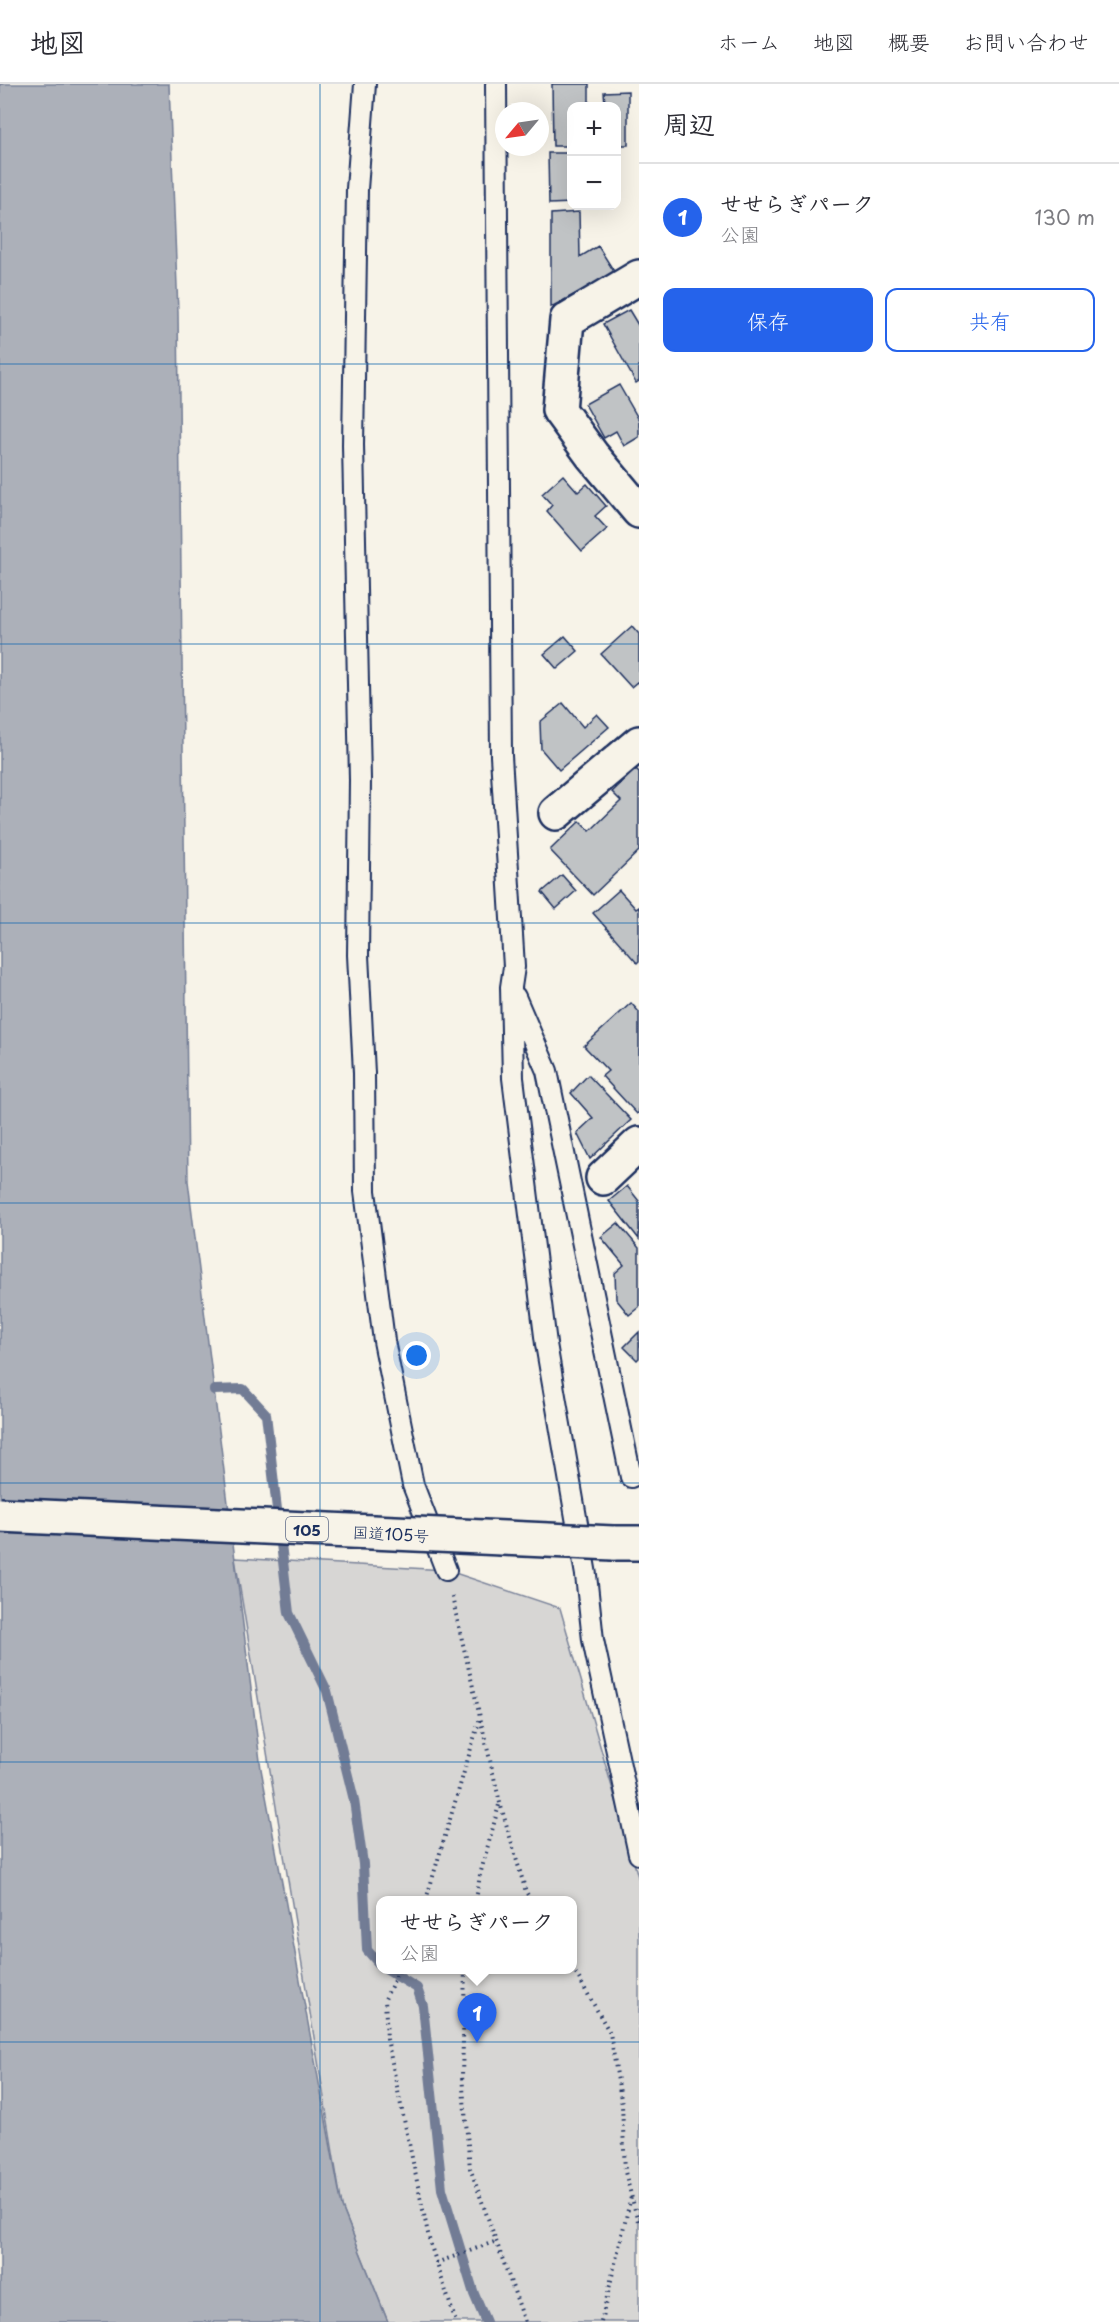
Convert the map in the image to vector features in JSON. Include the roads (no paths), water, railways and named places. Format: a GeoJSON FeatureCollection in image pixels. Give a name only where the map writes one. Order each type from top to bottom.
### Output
{"type":"FeatureCollection","features":[{"type":"Feature","properties":{"kind":"main road"},"geometry":{"type":"LineString","coordinates":[[639,277],[567,320],[559,410],[592,455],[639,511]]}},
{"type":"Feature","properties":{"kind":"main road"},"geometry":{"type":"LineString","coordinates":[[556,813],[639,743]]}},
{"type":"Feature","properties":{"kind":"main road"},"geometry":{"type":"LineString","coordinates":[[603,1178],[639,1144]]}},
{"type":"Feature","properties":{"kind":"main road","name":"国道105号"},"geometry":{"type":"LineString","coordinates":[[0,1515],[626,1543]]}},
{"type":"Feature","properties":{"kind":"lane"},"geometry":{"type":"LineString","coordinates":[[365,84],[357,189],[353,445],[360,780],[358,955],[364,1073],[365,1191],[384,1341],[413,1485],[446,1570]]}},
{"type":"Feature","properties":{"kind":"lane"},"geometry":{"type":"LineString","coordinates":[[496,84],[501,756],[514,967],[511,987],[513,1078],[546,1344],[586,1575],[593,1640],[639,1854]]}},
{"type":"Feature","properties":{"kind":"lane"},"geometry":{"type":"LineString","coordinates":[[511,987],[547,1071],[631,1477]]}},
{"type":"Feature","properties":{"kind":"waterway"},"geometry":{"type":"LineString","coordinates":[[214,1390],[243,1389],[266,1414],[289,1613],[327,1691],[354,1800],[363,1864],[367,1950],[376,1960]]}},
{"type":"Feature","properties":{"kind":"waterway"},"geometry":{"type":"LineString","coordinates":[[394,1974],[417,1988],[423,2006],[442,2189],[474,2294],[486,2322]]}},
{"type":"Feature","properties":{"kind":"place","name":"せせらぎパーク"},"geometry":{"type":"Point","coordinates":[477,2043]}}]}
